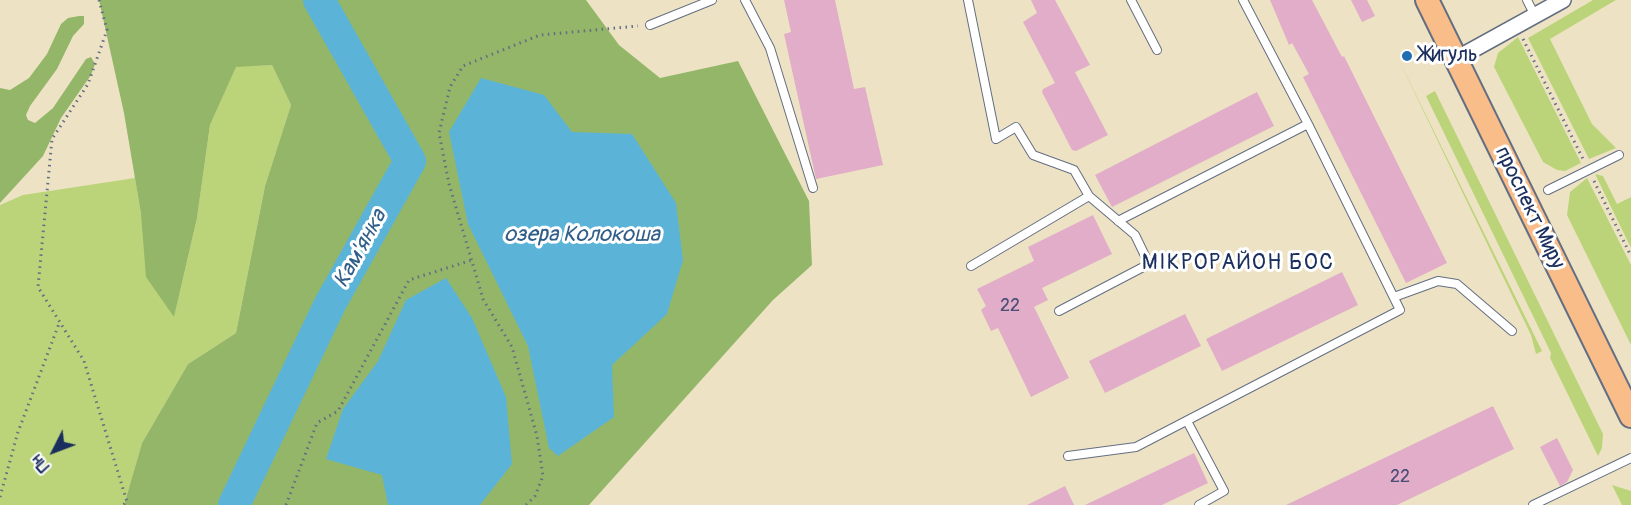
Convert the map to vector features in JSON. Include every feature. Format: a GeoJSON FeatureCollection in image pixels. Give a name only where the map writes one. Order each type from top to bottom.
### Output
{"type":"FeatureCollection","features":[{"type":"Feature","properties":{"kind":"main road","name":"проспект Миру"},"geometry":{"type":"LineString","coordinates":[[1427,0],[1631,416]]}},
{"type":"Feature","properties":{"kind":"street"},"geometry":{"type":"LineString","coordinates":[[1456,59],[1563,0]]}},
{"type":"Feature","properties":{"kind":"lane"},"geometry":{"type":"LineString","coordinates":[[650,25],[712,0]]}},
{"type":"Feature","properties":{"kind":"lane"},"geometry":{"type":"LineString","coordinates":[[745,0],[770,48],[813,188]]}},
{"type":"Feature","properties":{"kind":"lane"},"geometry":{"type":"LineString","coordinates":[[969,0],[996,139],[1016,127],[1033,155],[1074,170],[1089,196],[1135,235],[1149,264],[1059,310]]}},
{"type":"Feature","properties":{"kind":"lane"},"geometry":{"type":"LineString","coordinates":[[1131,0],[1157,50]]}},
{"type":"Feature","properties":{"kind":"lane"},"geometry":{"type":"LineString","coordinates":[[1068,456],[1136,447],[1400,310],[1308,124],[1243,0]]}},
{"type":"Feature","properties":{"kind":"lane"},"geometry":{"type":"LineString","coordinates":[[1527,0],[1535,16]]}},
{"type":"Feature","properties":{"kind":"lane"},"geometry":{"type":"LineString","coordinates":[[1118,221],[1308,124]]}},
{"type":"Feature","properties":{"kind":"lane"},"geometry":{"type":"LineString","coordinates":[[1548,190],[1619,155]]}},
{"type":"Feature","properties":{"kind":"lane"},"geometry":{"type":"LineString","coordinates":[[970,266],[1089,196]]}},
{"type":"Feature","properties":{"kind":"lane"},"geometry":{"type":"LineString","coordinates":[[1394,297],[1438,281],[1457,284],[1512,331]]}},
{"type":"Feature","properties":{"kind":"lane"},"geometry":{"type":"LineString","coordinates":[[1187,421],[1224,491],[1199,505]]}},
{"type":"Feature","properties":{"kind":"lane"},"geometry":{"type":"LineString","coordinates":[[1533,505],[1631,458]]}},
{"type":"Feature","properties":{"kind":"path"},"geometry":{"type":"LineString","coordinates":[[99,0],[107,30],[88,84],[52,139],[38,287],[84,362],[126,502],[123,505]]}},
{"type":"Feature","properties":{"kind":"path"},"geometry":{"type":"LineString","coordinates":[[526,505],[535,496],[543,476],[537,436],[512,347],[483,299],[449,184],[439,133],[450,87],[463,66],[540,35],[650,25]]}},
{"type":"Feature","properties":{"kind":"path"},"geometry":{"type":"LineString","coordinates":[[1521,34],[1631,256]]}},
{"type":"Feature","properties":{"kind":"path"},"geometry":{"type":"LineString","coordinates":[[286,505],[317,423],[338,411],[409,280],[472,260]]}},
{"type":"Feature","properties":{"kind":"path"},"geometry":{"type":"LineString","coordinates":[[0,497],[18,432],[60,321]]}},
{"type":"Feature","properties":{"kind":"green space"},"geometry":{"type":"Polygon","coordinates":[[[99,0],[586,0],[619,45],[660,78],[738,61],[809,201],[812,265],[773,300],[589,505],[124,505],[142,443],[188,364],[236,333],[265,186],[291,105],[272,65],[236,67],[210,125],[197,218],[174,317],[146,277],[141,214],[124,113],[99,0]]]}},
{"type":"Feature","properties":{"kind":"green space"},"geometry":{"type":"Polygon","coordinates":[[[1593,0],[1616,0],[1550,39],[1592,124],[1616,148],[1589,159],[1528,38],[1593,0]]]}},
{"type":"Feature","properties":{"kind":"green space"},"geometry":{"type":"Polygon","coordinates":[[[84,16],[84,24],[73,36],[57,69],[30,106],[26,115],[28,120],[35,123],[53,108],[86,59],[91,57],[95,64],[91,75],[61,118],[43,156],[0,203],[0,88],[10,90],[29,78],[47,54],[61,24],[68,18],[84,16]]]}},
{"type":"Feature","properties":{"kind":"green space"},"geometry":{"type":"Polygon","coordinates":[[[1518,37],[1581,163],[1565,171],[1557,170],[1543,162],[1494,67],[1498,53],[1518,37]]]}},
{"type":"Feature","properties":{"kind":"green space"},"geometry":{"type":"Polygon","coordinates":[[[1395,52],[1542,351],[1536,354],[1531,335],[1395,52]]]}},
{"type":"Feature","properties":{"kind":"green space"},"geometry":{"type":"Polygon","coordinates":[[[272,65],[291,105],[265,186],[236,333],[188,364],[142,443],[124,505],[0,505],[0,205],[23,195],[135,178],[141,214],[174,316],[197,218],[210,125],[236,66],[272,65]]]}},
{"type":"Feature","properties":{"kind":"green space"},"geometry":{"type":"Polygon","coordinates":[[[1435,91],[1603,434],[1602,448],[1598,456],[1550,358],[1551,353],[1426,96],[1435,91]]]}},
{"type":"Feature","properties":{"kind":"green space"},"geometry":{"type":"Polygon","coordinates":[[[1595,174],[1603,176],[1617,204],[1631,197],[1631,248],[1595,174]]]}},
{"type":"Feature","properties":{"kind":"green space"},"geometry":{"type":"Polygon","coordinates":[[[1587,178],[1631,265],[1631,345],[1567,215],[1570,192],[1587,178]]]}},
{"type":"Feature","properties":{"kind":"green space"},"geometry":{"type":"Polygon","coordinates":[[[1612,485],[1631,491],[1631,505],[1622,505],[1612,485]]]}},
{"type":"Feature","properties":{"kind":"water","name":"озера Колокоша"},"geometry":{"type":"Polygon","coordinates":[[[481,78],[544,95],[572,132],[632,134],[676,203],[683,260],[667,314],[612,365],[614,417],[558,456],[549,448],[528,346],[468,224],[449,132],[481,78]]]}},
{"type":"Feature","properties":{"kind":"water"},"geometry":{"type":"Polygon","coordinates":[[[446,278],[472,318],[506,397],[512,464],[480,505],[388,505],[382,475],[326,459],[343,409],[378,361],[406,300],[446,278]]]}},
{"type":"Feature","properties":{"kind":"building"},"geometry":{"type":"Polygon","coordinates":[[[784,0],[835,0],[854,89],[865,87],[883,165],[816,179],[784,34],[791,32],[784,0]]]}},
{"type":"Feature","properties":{"kind":"building"},"geometry":{"type":"Polygon","coordinates":[[[1031,0],[1055,0],[1090,65],[1075,72],[1108,135],[1076,151],[1072,150],[1042,92],[1043,89],[1055,83],[1023,22],[1037,13],[1031,0]]]}},
{"type":"Feature","properties":{"kind":"building"},"geometry":{"type":"Polygon","coordinates":[[[1270,0],[1312,0],[1342,57],[1344,56],[1447,263],[1406,283],[1303,77],[1309,74],[1292,43],[1289,45],[1270,0]]]}},
{"type":"Feature","properties":{"kind":"building"},"geometry":{"type":"Polygon","coordinates":[[[1351,0],[1367,0],[1375,16],[1362,22],[1351,0]]]}},
{"type":"Feature","properties":{"kind":"building"},"geometry":{"type":"Polygon","coordinates":[[[1257,92],[1274,126],[1112,207],[1095,175],[1257,92]]]}},
{"type":"Feature","properties":{"kind":"building"},"geometry":{"type":"Polygon","coordinates":[[[1093,215],[1112,254],[1042,288],[1048,300],[1034,307],[1069,378],[1031,397],[998,328],[991,331],[981,310],[986,306],[977,289],[1034,261],[1028,247],[1093,215]]]}},
{"type":"Feature","properties":{"kind":"building"},"geometry":{"type":"Polygon","coordinates":[[[1342,272],[1358,305],[1222,371],[1206,339],[1342,272]]]}},
{"type":"Feature","properties":{"kind":"building"},"geometry":{"type":"Polygon","coordinates":[[[1185,314],[1201,346],[1105,393],[1089,361],[1185,314]]]}},
{"type":"Feature","properties":{"kind":"building"},"geometry":{"type":"Polygon","coordinates":[[[1493,406],[1514,449],[1397,505],[1286,505],[1493,406]]]}},
{"type":"Feature","properties":{"kind":"building"},"geometry":{"type":"Polygon","coordinates":[[[1557,438],[1573,470],[1567,482],[1560,486],[1540,447],[1557,438]]]}},
{"type":"Feature","properties":{"kind":"building"},"geometry":{"type":"Polygon","coordinates":[[[1194,453],[1208,483],[1162,505],[1085,505],[1194,453]]]}},
{"type":"Feature","properties":{"kind":"building"},"geometry":{"type":"Polygon","coordinates":[[[1065,486],[1074,505],[1027,505],[1065,486]]]}},
{"type":"Feature","properties":{"kind":"waterway","name":"Кам'янка"},"geometry":{"type":"LineString","coordinates":[[234,505],[330,304],[410,161],[319,0]]}},
{"type":"Feature","properties":{"kind":"place","name":"Жигуль"},"geometry":{"type":"Point","coordinates":[1407,56]}},
{"type":"Feature","properties":{"kind":"district","name":"МІКРОРАЙОН БОС"},"geometry":{"type":"Point","coordinates":[1238,263]}}]}
